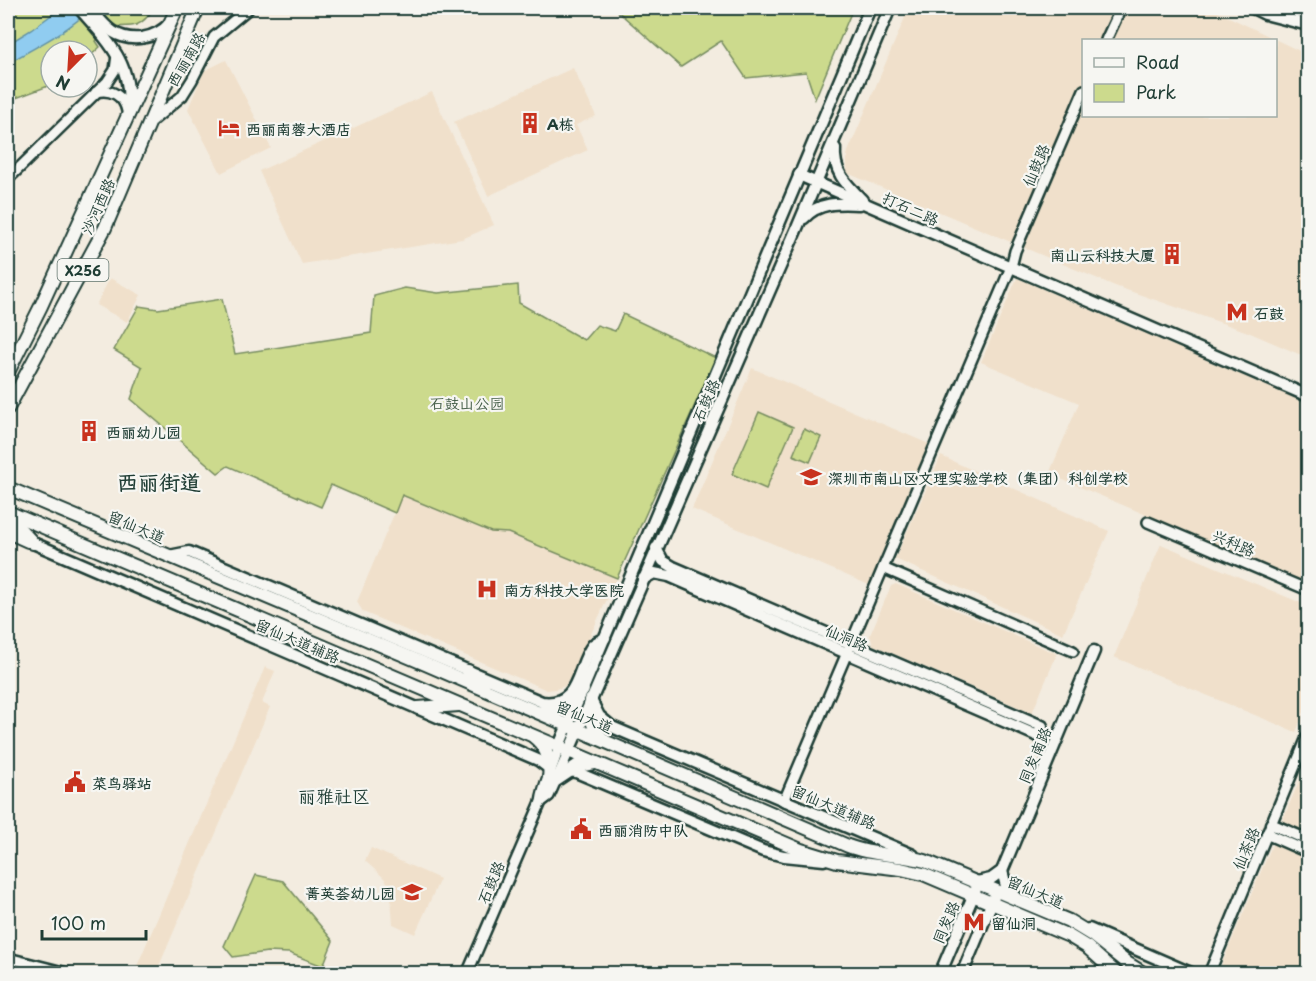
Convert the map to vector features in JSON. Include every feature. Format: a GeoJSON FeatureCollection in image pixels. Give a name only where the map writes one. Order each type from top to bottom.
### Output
{"type":"FeatureCollection","features":[{"type":"Feature","properties":{"kind":"main road"},"geometry":{"type":"LineString","coordinates":[[79,8],[103,29],[128,37],[148,37],[165,28],[172,20]]}},
{"type":"Feature","properties":{"kind":"main road"},"geometry":{"type":"LineString","coordinates":[[90,8],[117,54],[127,79],[126,120]]}},
{"type":"Feature","properties":{"kind":"main road","name":"沙河西路"},"geometry":{"type":"LineString","coordinates":[[8,372],[41,306],[177,8]]}},
{"type":"Feature","properties":{"kind":"main road","name":"沙河西路"},"geometry":{"type":"LineString","coordinates":[[8,408],[94,250],[114,208],[198,8]]}},
{"type":"Feature","properties":{"kind":"main road","name":"石鼓路"},"geometry":{"type":"LineString","coordinates":[[587,695],[605,638],[870,8]]}},
{"type":"Feature","properties":{"kind":"main road","name":"石鼓路"},"geometry":{"type":"LineString","coordinates":[[564,748],[643,579],[817,183],[890,8]]}},
{"type":"Feature","properties":{"kind":"main road"},"geometry":{"type":"LineString","coordinates":[[1253,8],[1265,14],[1308,24]]}},
{"type":"Feature","properties":{"kind":"main road"},"geometry":{"type":"LineString","coordinates":[[1281,8],[1308,15]]}},
{"type":"Feature","properties":{"kind":"main road"},"geometry":{"type":"LineString","coordinates":[[836,138],[834,159],[839,174],[867,205]]}},
{"type":"Feature","properties":{"kind":"main road","name":"打石二路"},"geometry":{"type":"LineString","coordinates":[[799,175],[1308,396]]}},
{"type":"Feature","properties":{"kind":"main road"},"geometry":{"type":"LineString","coordinates":[[797,228],[807,215],[820,207],[837,203],[867,205]]}},
{"type":"Feature","properties":{"kind":"main road","name":"留仙大道"},"geometry":{"type":"LineString","coordinates":[[8,488],[848,846],[869,853],[906,856],[936,865],[976,887],[992,903],[1069,936],[1092,951],[1117,974]]}},
{"type":"Feature","properties":{"kind":"main road"},"geometry":{"type":"LineString","coordinates":[[8,514],[33,543]]}},
{"type":"Feature","properties":{"kind":"main road","name":"留仙大道"},"geometry":{"type":"LineString","coordinates":[[8,514],[801,850],[837,861],[916,872],[997,891],[1069,921],[1144,973]]}},
{"type":"Feature","properties":{"kind":"main road"},"geometry":{"type":"LineString","coordinates":[[8,532],[33,543]]}},
{"type":"Feature","properties":{"kind":"main road","name":"留仙大道辅路"},"geometry":{"type":"LineString","coordinates":[[33,543],[538,760],[552,776]]}},
{"type":"Feature","properties":{"kind":"main road","name":"仙洞路"},"geometry":{"type":"LineString","coordinates":[[656,548],[663,561],[673,567],[849,649]]}},
{"type":"Feature","properties":{"kind":"main road"},"geometry":{"type":"LineString","coordinates":[[169,556],[189,552],[542,702],[557,702],[566,697],[593,644],[605,638]]}},
{"type":"Feature","properties":{"kind":"main road","name":"仙洞路"},"geometry":{"type":"LineString","coordinates":[[643,579],[654,573],[669,576],[849,649],[1040,731]]}},
{"type":"Feature","properties":{"kind":"main road","name":"同发南路"},"geometry":{"type":"LineString","coordinates":[[1002,871],[1094,651]]}},
{"type":"Feature","properties":{"kind":"main road"},"geometry":{"type":"LineString","coordinates":[[468,671],[493,693]]}},
{"type":"Feature","properties":{"kind":"main road"},"geometry":{"type":"LineString","coordinates":[[533,711],[560,710],[587,695],[594,726],[603,739],[613,745]]}},
{"type":"Feature","properties":{"kind":"main road","name":"留仙大道辅路"},"geometry":{"type":"LineString","coordinates":[[587,695],[599,716],[612,727],[936,865]]}},
{"type":"Feature","properties":{"kind":"main road"},"geometry":{"type":"LineString","coordinates":[[418,708],[461,705]]}},
{"type":"Feature","properties":{"kind":"main road"},"geometry":{"type":"LineString","coordinates":[[528,733],[543,747],[552,776],[582,764],[601,764]]}},
{"type":"Feature","properties":{"kind":"main road"},"geometry":{"type":"LineString","coordinates":[[661,766],[675,770],[720,774]]}},
{"type":"Feature","properties":{"kind":"main road"},"geometry":{"type":"LineString","coordinates":[[568,771],[576,772],[770,853],[837,861]]}},
{"type":"Feature","properties":{"kind":"main road"},"geometry":{"type":"LineString","coordinates":[[649,785],[684,818]]}},
{"type":"Feature","properties":{"kind":"main road"},"geometry":{"type":"LineString","coordinates":[[1269,829],[1308,840]]}},
{"type":"Feature","properties":{"kind":"main road"},"geometry":{"type":"LineString","coordinates":[[1269,829],[1308,852]]}},
{"type":"Feature","properties":{"kind":"main road"},"geometry":{"type":"LineString","coordinates":[[976,887],[1002,871],[1006,886],[1019,900]]}},
{"type":"Feature","properties":{"kind":"main road","name":"同发路"},"geometry":{"type":"LineString","coordinates":[[940,974],[976,887]]}},
{"type":"Feature","properties":{"kind":"main road"},"geometry":{"type":"LineString","coordinates":[[962,974],[997,891]]}},
{"type":"Feature","properties":{"kind":"main road"},"geometry":{"type":"LineString","coordinates":[[1069,921],[1193,974]]}},
{"type":"Feature","properties":{"kind":"street","name":"西丽南路"},"geometry":{"type":"LineString","coordinates":[[147,125],[182,96],[214,37],[249,8]]}},
{"type":"Feature","properties":{"kind":"street"},"geometry":{"type":"LineString","coordinates":[[1106,39],[1120,8]]}},
{"type":"Feature","properties":{"kind":"street"},"geometry":{"type":"LineString","coordinates":[[99,89],[112,76],[117,64],[117,54]]}},
{"type":"Feature","properties":{"kind":"street"},"geometry":{"type":"LineString","coordinates":[[99,91],[105,90],[115,93],[123,101],[126,120]]}},
{"type":"Feature","properties":{"kind":"street","name":"仙鼓路"},"geometry":{"type":"LineString","coordinates":[[784,801],[1011,267],[1015,251],[1082,92]]}},
{"type":"Feature","properties":{"kind":"street"},"geometry":{"type":"LineString","coordinates":[[8,179],[89,99]]}},
{"type":"Feature","properties":{"kind":"street","name":"兴科路"},"geometry":{"type":"LineString","coordinates":[[1148,522],[1308,590]]}},
{"type":"Feature","properties":{"kind":"street"},"geometry":{"type":"LineString","coordinates":[[884,568],[1073,651]]}},
{"type":"Feature","properties":{"kind":"street","name":"仙茶路"},"geometry":{"type":"LineString","coordinates":[[1209,974],[1308,735]]}},
{"type":"Feature","properties":{"kind":"street","name":"石鼓路"},"geometry":{"type":"LineString","coordinates":[[467,974],[541,802],[542,794],[552,776],[556,761],[564,748]]}},
{"type":"Feature","properties":{"kind":"street"},"geometry":{"type":"LineString","coordinates":[[8,958],[71,974]]}},
{"type":"Feature","properties":{"kind":"shaded area"},"geometry":{"type":"Polygon","coordinates":[[[909,8],[1210,8],[1275,39],[1082,39],[1082,117],[1277,117],[1277,40],[1308,55],[1308,358],[1248,332],[1115,286],[847,173],[847,154],[909,8]]]}},
{"type":"Feature","properties":{"kind":"shaded area","name":"西丽南蓉大酒店"},"geometry":{"type":"Polygon","coordinates":[[[226,60],[271,148],[221,173],[188,109],[204,71],[226,60]]]}},
{"type":"Feature","properties":{"kind":"shaded area"},"geometry":{"type":"Polygon","coordinates":[[[573,68],[596,116],[576,125],[588,150],[488,196],[454,122],[573,68]]]}},
{"type":"Feature","properties":{"kind":"shaded area"},"geometry":{"type":"Polygon","coordinates":[[[432,92],[494,225],[462,239],[302,264],[259,171],[432,92]]]}},
{"type":"Feature","properties":{"kind":"shaded area"},"geometry":{"type":"Polygon","coordinates":[[[110,278],[141,295],[127,322],[96,305],[110,278]]]}},
{"type":"Feature","properties":{"kind":"shaded area"},"geometry":{"type":"Polygon","coordinates":[[[1017,278],[1308,404],[1308,583],[1049,474],[1079,403],[981,362],[1017,278]]]}},
{"type":"Feature","properties":{"kind":"shaded area","name":"深圳市南山区文理实验学校（集团）科创学校"},"geometry":{"type":"Polygon","coordinates":[[[752,368],[929,444],[869,585],[692,509],[752,368]]]}},
{"type":"Feature","properties":{"kind":"shaded area"},"geometry":{"type":"Polygon","coordinates":[[[941,456],[1109,531],[1063,634],[895,559],[941,456]]]}},
{"type":"Feature","properties":{"kind":"shaded area","name":"南方科技大学医院"},"geometry":{"type":"Polygon","coordinates":[[[402,495],[491,532],[508,533],[617,578],[565,686],[547,690],[363,612],[357,602],[402,495]]]}},
{"type":"Feature","properties":{"kind":"shaded area"},"geometry":{"type":"Polygon","coordinates":[[[1161,544],[1308,606],[1308,702],[1296,732],[1114,657],[1161,544]]]}},
{"type":"Feature","properties":{"kind":"shaded area"},"geometry":{"type":"Polygon","coordinates":[[[896,584],[1057,654],[1032,713],[873,645],[870,635],[891,586],[896,584]]]}},
{"type":"Feature","properties":{"kind":"shaded area"},"geometry":{"type":"Polygon","coordinates":[[[265,667],[275,671],[262,703],[270,707],[156,973],[134,973],[265,667]]]}},
{"type":"Feature","properties":{"kind":"shaded area"},"geometry":{"type":"Polygon","coordinates":[[[1308,760],[1308,973],[1220,974],[1218,973],[1308,760]]]}},
{"type":"Feature","properties":{"kind":"shaded area","name":"菁英荟幼儿园"},"geometry":{"type":"Polygon","coordinates":[[[371,848],[440,879],[415,934],[393,924],[390,886],[365,861],[371,848]]]}},
{"type":"Feature","properties":{"kind":"green space"},"geometry":{"type":"Polygon","coordinates":[[[8,8],[154,8],[140,23],[124,27],[109,26],[98,39],[39,39],[39,89],[8,101],[8,8]]]}},
{"type":"Feature","properties":{"kind":"green space"},"geometry":{"type":"Polygon","coordinates":[[[614,8],[853,8],[815,99],[806,72],[746,78],[721,41],[681,67],[614,8]]]}},
{"type":"Feature","properties":{"kind":"green space","name":"石鼓山公园"},"geometry":{"type":"Polygon","coordinates":[[[518,285],[519,303],[584,340],[597,325],[615,331],[623,314],[716,358],[617,578],[508,533],[491,532],[402,495],[395,513],[331,485],[321,507],[228,466],[218,473],[131,399],[142,367],[114,350],[139,306],[158,309],[222,299],[235,354],[371,333],[374,296],[405,288],[438,293],[518,285]]]}},
{"type":"Feature","properties":{"kind":"green space"},"geometry":{"type":"Polygon","coordinates":[[[759,412],[793,427],[766,489],[732,474],[759,412]]]}},
{"type":"Feature","properties":{"kind":"green space"},"geometry":{"type":"Polygon","coordinates":[[[804,429],[821,437],[810,462],[793,455],[804,429]]]}},
{"type":"Feature","properties":{"kind":"green space"},"geometry":{"type":"Polygon","coordinates":[[[256,875],[283,881],[333,941],[323,966],[289,953],[267,952],[233,957],[224,946],[256,875]]]}},
{"type":"Feature","properties":{"kind":"water"},"geometry":{"type":"Polygon","coordinates":[[[61,8],[92,8],[49,39],[39,39],[39,45],[8,63],[8,44],[61,8]]]}},
{"type":"Feature","properties":{"kind":"place","name":"A栋"},"geometry":{"type":"Point","coordinates":[530,123]}},
{"type":"Feature","properties":{"kind":"place","name":"西丽南蓉大酒店"},"geometry":{"type":"Point","coordinates":[229,128]}},
{"type":"Feature","properties":{"kind":"place","name":"南山云科技大厦"},"geometry":{"type":"Point","coordinates":[1172,254]}},
{"type":"Feature","properties":{"kind":"place","name":"石鼓"},"geometry":{"type":"Point","coordinates":[1237,312]}},
{"type":"Feature","properties":{"kind":"place","name":"西丽幼儿园"},"geometry":{"type":"Point","coordinates":[89,431]}},
{"type":"Feature","properties":{"kind":"place","name":"深圳市南山区文理实验学校（集团）科创学校"},"geometry":{"type":"Point","coordinates":[811,477]}},
{"type":"Feature","properties":{"kind":"place","name":"南方科技大学医院"},"geometry":{"type":"Point","coordinates":[487,589]}},
{"type":"Feature","properties":{"kind":"place","name":"菜鸟驿站"},"geometry":{"type":"Point","coordinates":[75,782]}},
{"type":"Feature","properties":{"kind":"place","name":"西丽消防中队"},"geometry":{"type":"Point","coordinates":[581,829]}},
{"type":"Feature","properties":{"kind":"place","name":"菁英荟幼儿园"},"geometry":{"type":"Point","coordinates":[412,892]}},
{"type":"Feature","properties":{"kind":"place","name":"留仙洞"},"geometry":{"type":"Point","coordinates":[974,922]}},
{"type":"Feature","properties":{"kind":"district","name":"西丽街道"},"geometry":{"type":"Point","coordinates":[159,481]}},
{"type":"Feature","properties":{"kind":"district","name":"丽雅社区"},"geometry":{"type":"Point","coordinates":[334,795]}}]}
